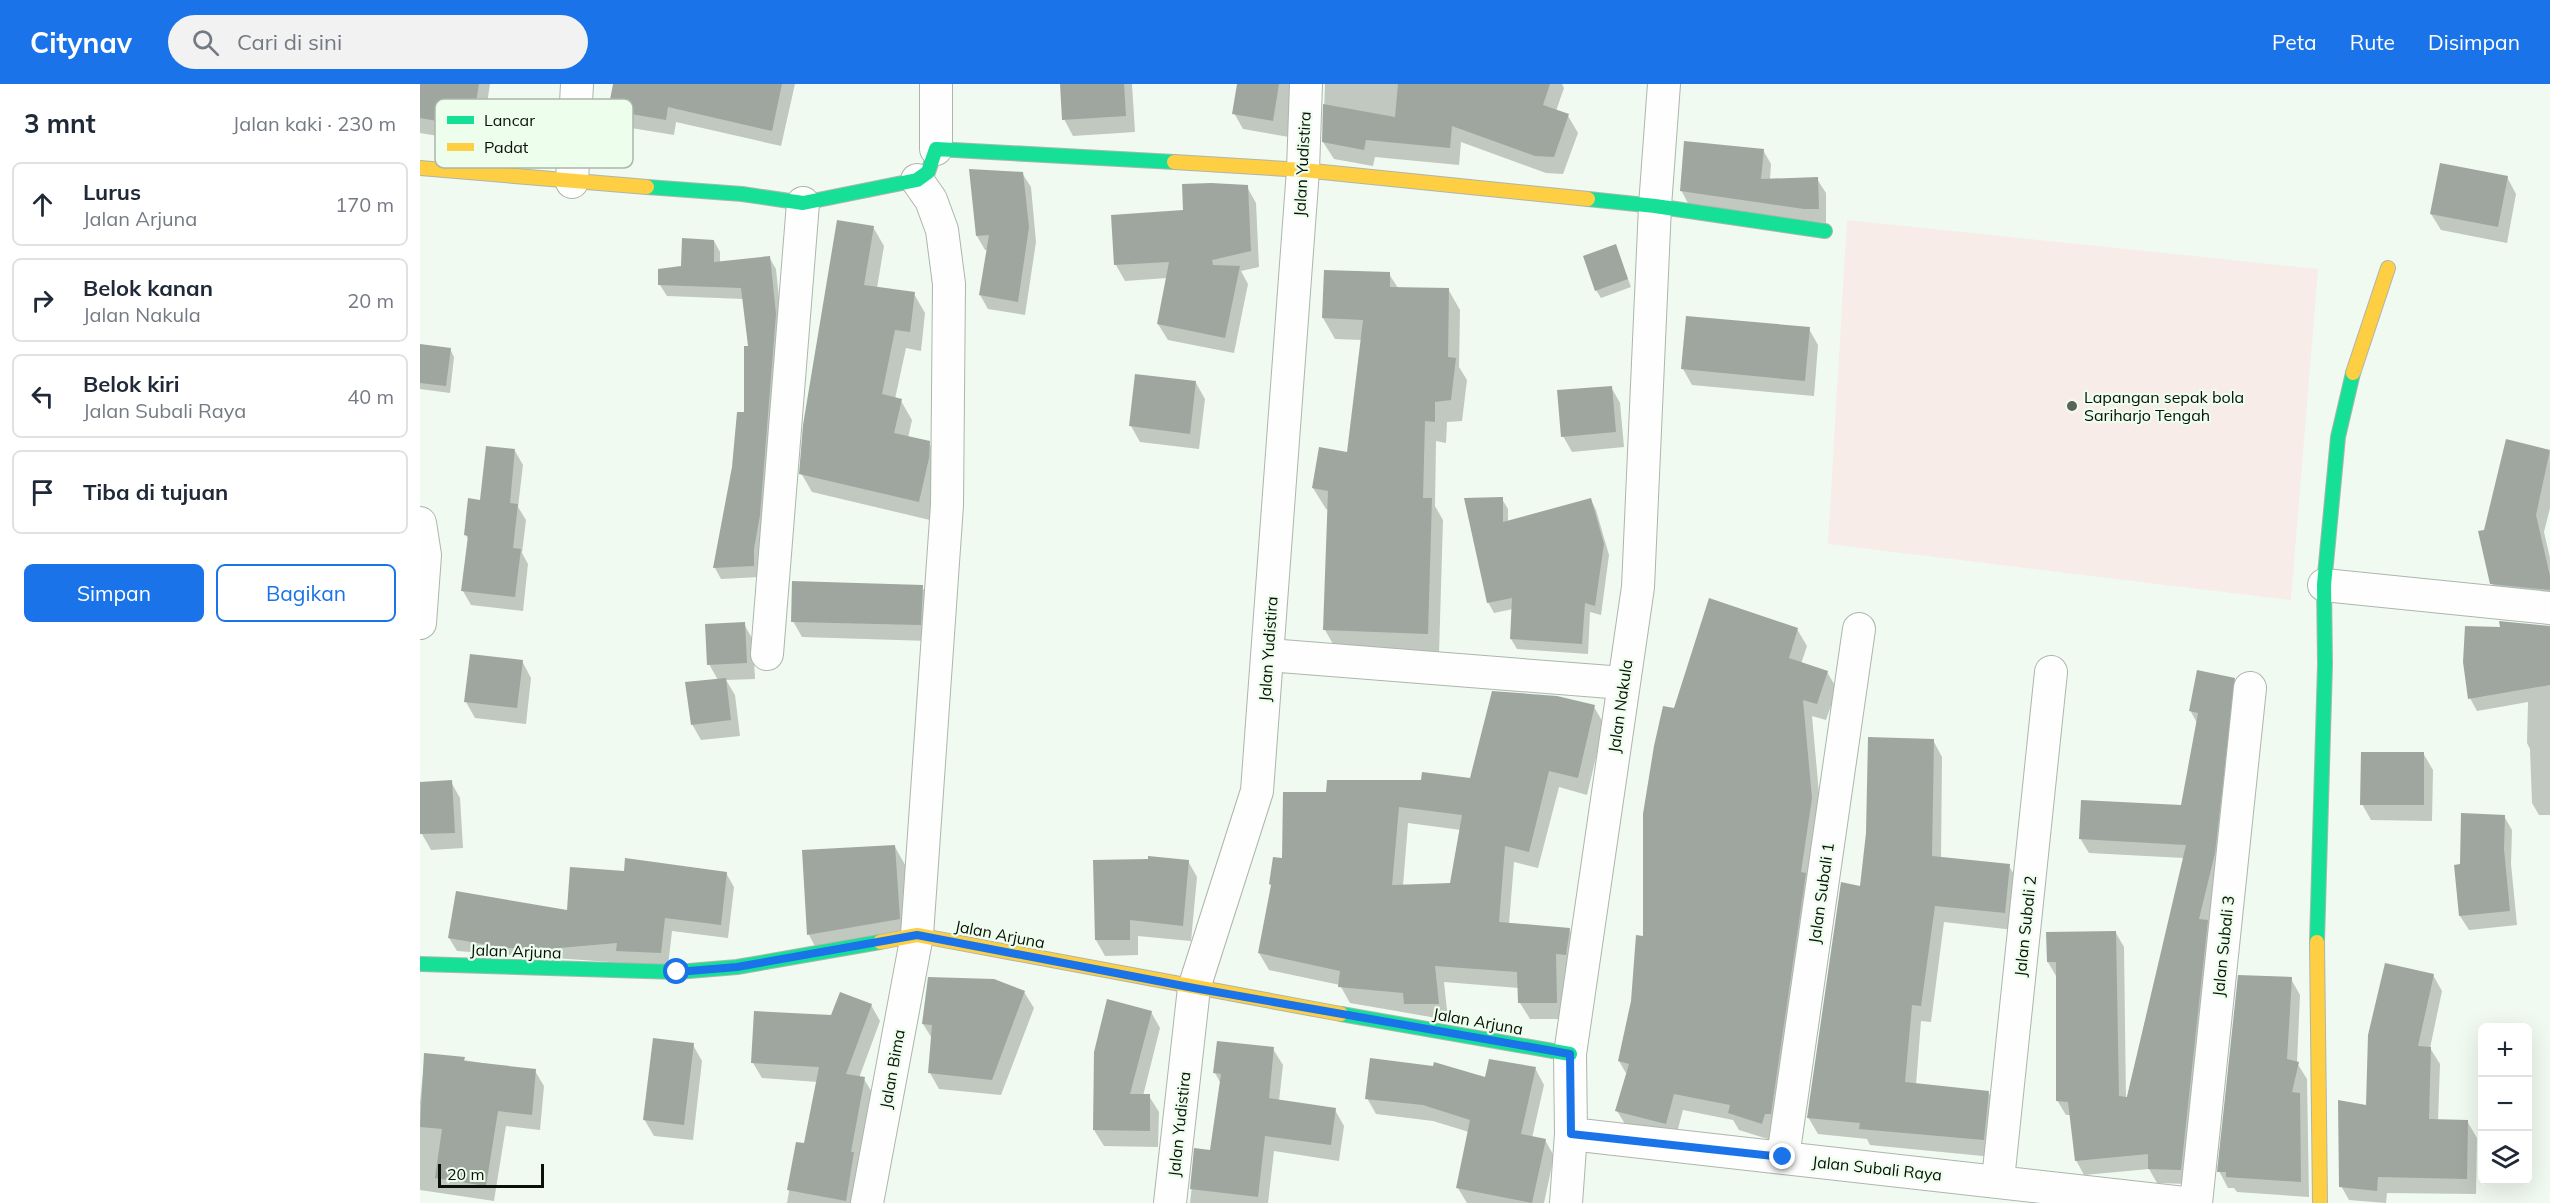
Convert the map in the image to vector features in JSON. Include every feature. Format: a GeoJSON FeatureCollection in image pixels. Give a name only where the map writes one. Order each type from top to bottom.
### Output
{"type":"FeatureCollection","features":[{"type":"Feature","properties":{"kind":"street"},"geometry":{"type":"LineString","coordinates":[[576,99],[577,84]]}},
{"type":"Feature","properties":{"kind":"street"},"geometry":{"type":"LineString","coordinates":[[420,168],[742,194],[803,203],[917,180],[928,172],[936,149],[936,84]]}},
{"type":"Feature","properties":{"kind":"street","name":"Jalan Yudistira"},"geometry":{"type":"LineString","coordinates":[[1170,1203],[1194,988],[1257,791],[1303,170],[1306,84]]}},
{"type":"Feature","properties":{"kind":"street","name":"Jalan Nakula"},"geometry":{"type":"LineString","coordinates":[[1566,1203],[1571,1134],[1570,1054],[1638,587],[1655,206],[1664,84]]}},
{"type":"Feature","properties":{"kind":"street"},"geometry":{"type":"LineString","coordinates":[[936,149],[1303,170],[1655,206],[1825,231]]}},
{"type":"Feature","properties":{"kind":"street"},"geometry":{"type":"LineString","coordinates":[[572,182],[573,168]]}},
{"type":"Feature","properties":{"kind":"street","name":"Jalan Bima"},"geometry":{"type":"LineString","coordinates":[[867,1203],[917,935],[947,504],[948,295],[942,230],[931,200],[917,180]]}},
{"type":"Feature","properties":{"kind":"street"},"geometry":{"type":"LineString","coordinates":[[767,654],[803,203]]}},
{"type":"Feature","properties":{"kind":"street"},"geometry":{"type":"LineString","coordinates":[[2320,1203],[2317,942],[2325,664],[2324,585],[2338,437],[2346,395],[2388,267]]}},
{"type":"Feature","properties":{"kind":"street"},"geometry":{"type":"LineString","coordinates":[[420,523],[425,555],[420,623]]}},
{"type":"Feature","properties":{"kind":"street"},"geometry":{"type":"LineString","coordinates":[[2324,585],[2550,608]]}},
{"type":"Feature","properties":{"kind":"street","name":"Jalan Subali 1"},"geometry":{"type":"LineString","coordinates":[[1783,1157],[1859,629]]}},
{"type":"Feature","properties":{"kind":"street"},"geometry":{"type":"LineString","coordinates":[[1268,655],[1623,683]]}},
{"type":"Feature","properties":{"kind":"street","name":"Jalan Subali 2"},"geometry":{"type":"LineString","coordinates":[[1998,1180],[2051,672]]}},
{"type":"Feature","properties":{"kind":"street","name":"Jalan Subali 3"},"geometry":{"type":"LineString","coordinates":[[2196,1203],[2250,688]]}},
{"type":"Feature","properties":{"kind":"street","name":"Jalan Arjuna"},"geometry":{"type":"LineString","coordinates":[[420,964],[677,972],[737,967],[917,935],[1194,988],[1570,1054]]}},
{"type":"Feature","properties":{"kind":"street","name":"Jalan Subali Raya"},"geometry":{"type":"LineString","coordinates":[[1571,1134],[1998,1180],[2184,1203]]}},
{"type":"Feature","properties":{"kind":"shaded area","name":"Lapangan sepak bola Sariharjo Tengah"},"geometry":{"type":"Polygon","coordinates":[[[1847,220],[2318,269],[2291,600],[1828,544],[1847,220]]]}},
{"type":"Feature","properties":{"kind":"building"},"geometry":{"type":"Polygon","coordinates":[[[420,84],[479,84],[477,99],[435,99],[435,121],[420,118],[420,84]]]}},
{"type":"Feature","properties":{"kind":"building"},"geometry":{"type":"Polygon","coordinates":[[[613,84],[782,84],[772,131],[668,107],[666,120],[633,114],[633,99],[610,99],[613,84]]]}},
{"type":"Feature","properties":{"kind":"building"},"geometry":{"type":"Polygon","coordinates":[[[1060,84],[1124,84],[1126,116],[1062,120],[1060,84]]]}},
{"type":"Feature","properties":{"kind":"building"},"geometry":{"type":"Polygon","coordinates":[[[1237,84],[1279,84],[1273,121],[1232,114],[1237,84]]]}},
{"type":"Feature","properties":{"kind":"building"},"geometry":{"type":"Polygon","coordinates":[[[1398,84],[1550,84],[1543,105],[1569,114],[1554,157],[1535,156],[1452,126],[1450,148],[1366,140],[1364,150],[1322,142],[1323,104],[1395,117],[1398,84]]]}},
{"type":"Feature","properties":{"kind":"building"},"geometry":{"type":"Polygon","coordinates":[[[1684,141],[1764,149],[1761,179],[1818,177],[1819,209],[1804,209],[1680,191],[1684,141]]]}},
{"type":"Feature","properties":{"kind":"building"},"geometry":{"type":"Polygon","coordinates":[[[2440,163],[2508,176],[2498,227],[2430,214],[2440,163]]]}},
{"type":"Feature","properties":{"kind":"building"},"geometry":{"type":"Polygon","coordinates":[[[969,169],[1023,172],[1029,227],[1018,302],[979,295],[989,235],[976,236],[969,169]]]}},
{"type":"Feature","properties":{"kind":"building"},"geometry":{"type":"Polygon","coordinates":[[[1182,184],[1248,185],[1251,251],[1212,260],[1213,265],[1240,266],[1225,338],[1157,324],[1169,262],[1114,265],[1111,215],[1183,210],[1182,184]]]}},
{"type":"Feature","properties":{"kind":"building"},"geometry":{"type":"Polygon","coordinates":[[[837,220],[874,226],[864,285],[915,292],[910,332],[895,330],[882,394],[902,399],[894,433],[930,441],[929,458],[919,502],[799,474],[803,425],[837,220]]]}},
{"type":"Feature","properties":{"kind":"building"},"geometry":{"type":"Polygon","coordinates":[[[682,238],[714,240],[714,262],[770,256],[776,314],[754,566],[713,568],[732,467],[737,412],[744,412],[744,346],[748,346],[741,288],[658,285],[658,269],[681,266],[682,238]]]}},
{"type":"Feature","properties":{"kind":"building"},"geometry":{"type":"Polygon","coordinates":[[[1616,244],[1628,279],[1595,291],[1583,256],[1616,244]]]}},
{"type":"Feature","properties":{"kind":"building"},"geometry":{"type":"Polygon","coordinates":[[[1324,270],[1390,272],[1390,287],[1449,288],[1448,357],[1456,358],[1451,400],[1435,402],[1435,422],[1425,421],[1423,498],[1432,498],[1428,634],[1323,630],[1328,491],[1312,488],[1319,447],[1347,452],[1363,320],[1322,318],[1324,270]]]}},
{"type":"Feature","properties":{"kind":"building"},"geometry":{"type":"Polygon","coordinates":[[[1686,316],[1810,327],[1805,381],[1681,369],[1686,316]]]}},
{"type":"Feature","properties":{"kind":"building"},"geometry":{"type":"Polygon","coordinates":[[[420,344],[451,348],[446,386],[420,383],[420,344]]]}},
{"type":"Feature","properties":{"kind":"building"},"geometry":{"type":"Polygon","coordinates":[[[1135,374],[1196,381],[1190,434],[1129,426],[1135,374]]]}},
{"type":"Feature","properties":{"kind":"building"},"geometry":{"type":"Polygon","coordinates":[[[1612,386],[1616,432],[1561,437],[1557,390],[1612,386]]]}},
{"type":"Feature","properties":{"kind":"building"},"geometry":{"type":"Polygon","coordinates":[[[2506,439],[2550,450],[2536,515],[2550,576],[2550,590],[2490,584],[2478,531],[2484,530],[2506,439]]]}},
{"type":"Feature","properties":{"kind":"building"},"geometry":{"type":"Polygon","coordinates":[[[486,446],[515,449],[510,503],[518,504],[513,548],[521,549],[515,597],[461,591],[468,536],[464,535],[468,498],[480,500],[486,446]]]}},
{"type":"Feature","properties":{"kind":"building"},"geometry":{"type":"Polygon","coordinates":[[[1503,497],[1503,522],[1591,498],[1604,544],[1595,606],[1585,603],[1582,644],[1510,639],[1512,598],[1487,603],[1464,498],[1503,497]]]}},
{"type":"Feature","properties":{"kind":"building"},"geometry":{"type":"Polygon","coordinates":[[[792,581],[923,585],[921,625],[791,622],[792,581]]]}},
{"type":"Feature","properties":{"kind":"building"},"geometry":{"type":"Polygon","coordinates":[[[1709,598],[1798,628],[1789,658],[1828,671],[1817,704],[1803,700],[1812,798],[1801,872],[1806,873],[1771,1114],[1765,1114],[1762,1124],[1728,1113],[1730,1105],[1674,1094],[1666,1124],[1615,1111],[1629,1064],[1618,1061],[1631,1001],[1636,935],[1643,936],[1643,814],[1654,746],[1663,706],[1674,708],[1709,598]]]}},
{"type":"Feature","properties":{"kind":"building"},"geometry":{"type":"Polygon","coordinates":[[[2499,621],[2550,626],[2550,685],[2468,699],[2463,662],[2465,626],[2500,627],[2499,621]]]}},
{"type":"Feature","properties":{"kind":"building"},"geometry":{"type":"Polygon","coordinates":[[[745,622],[747,663],[707,665],[705,624],[745,622]]]}},
{"type":"Feature","properties":{"kind":"building"},"geometry":{"type":"Polygon","coordinates":[[[470,654],[523,660],[517,708],[464,702],[470,654]]]}},
{"type":"Feature","properties":{"kind":"building"},"geometry":{"type":"Polygon","coordinates":[[[2197,670],[2235,678],[2215,853],[2199,919],[2208,920],[2181,1170],[2148,1169],[2148,1154],[2075,1161],[2068,1102],[2056,1101],[2056,962],[2047,962],[2046,932],[2116,931],[2119,1096],[2127,1097],[2186,845],[2079,839],[2081,800],[2181,805],[2198,713],[2189,711],[2197,670]]]}},
{"type":"Feature","properties":{"kind":"building"},"geometry":{"type":"Polygon","coordinates":[[[726,678],[731,720],[691,725],[685,682],[726,678]]]}},
{"type":"Feature","properties":{"kind":"building"},"geometry":{"type":"Polygon","coordinates":[[[1492,691],[1557,696],[1595,705],[1578,778],[1549,771],[1529,852],[1505,846],[1499,922],[1570,928],[1566,955],[1556,954],[1557,1003],[1518,1003],[1517,972],[1435,966],[1439,1004],[1404,1004],[1403,993],[1338,987],[1340,971],[1258,953],[1271,885],[1269,884],[1273,857],[1282,858],[1283,792],[1326,792],[1327,780],[1421,780],[1422,772],[1470,778],[1492,691]],[[1399,807],[1392,885],[1450,883],[1462,815],[1399,807]]]}},
{"type":"Feature","properties":{"kind":"building"},"geometry":{"type":"Polygon","coordinates":[[[1868,737],[1934,739],[1932,856],[2010,864],[2005,913],[1935,906],[1921,1006],[1912,1005],[1905,1082],[1989,1091],[1984,1140],[1859,1129],[1860,1123],[1807,1118],[1841,882],[1860,886],[1866,833],[1868,737]]]}},
{"type":"Feature","properties":{"kind":"building"},"geometry":{"type":"Polygon","coordinates":[[[2361,752],[2424,752],[2424,805],[2360,805],[2361,752]]]}},
{"type":"Feature","properties":{"kind":"building"},"geometry":{"type":"Polygon","coordinates":[[[452,780],[455,833],[420,834],[420,782],[452,780]]]}},
{"type":"Feature","properties":{"kind":"building"},"geometry":{"type":"Polygon","coordinates":[[[2461,813],[2505,815],[2504,849],[2510,911],[2459,916],[2454,865],[2460,864],[2461,813]]]}},
{"type":"Feature","properties":{"kind":"building"},"geometry":{"type":"Polygon","coordinates":[[[895,845],[900,919],[807,935],[802,850],[895,845]]]}},
{"type":"Feature","properties":{"kind":"building"},"geometry":{"type":"Polygon","coordinates":[[[1148,856],[1189,860],[1183,926],[1130,920],[1130,940],[1095,940],[1093,860],[1148,859],[1148,856]]]}},
{"type":"Feature","properties":{"kind":"building"},"geometry":{"type":"Polygon","coordinates":[[[625,858],[727,872],[721,925],[665,918],[661,953],[616,951],[617,943],[547,949],[506,948],[448,938],[456,891],[567,910],[570,867],[624,871],[625,858]]]}},
{"type":"Feature","properties":{"kind":"building"},"geometry":{"type":"Polygon","coordinates":[[[2385,963],[2434,974],[2418,1046],[2431,1047],[2429,1119],[2468,1120],[2467,1179],[2378,1177],[2377,1191],[2339,1187],[2338,1100],[2366,1105],[2368,1035],[2385,963]]]}},
{"type":"Feature","properties":{"kind":"building"},"geometry":{"type":"Polygon","coordinates":[[[2238,975],[2292,977],[2287,1059],[2299,1062],[2292,1092],[2300,1093],[2301,1182],[2226,1177],[2226,1172],[2217,1172],[2238,975]]]}},
{"type":"Feature","properties":{"kind":"building"},"geometry":{"type":"Polygon","coordinates":[[[928,977],[994,979],[1025,991],[992,1080],[928,1073],[932,1025],[922,1024],[928,977]]]}},
{"type":"Feature","properties":{"kind":"building"},"geometry":{"type":"Polygon","coordinates":[[[840,992],[872,1004],[846,1074],[865,1077],[851,1152],[854,1152],[846,1201],[787,1190],[796,1142],[804,1143],[819,1067],[751,1063],[754,1011],[831,1015],[840,992]]]}},
{"type":"Feature","properties":{"kind":"building"},"geometry":{"type":"Polygon","coordinates":[[[1107,999],[1152,1011],[1130,1094],[1150,1094],[1150,1131],[1093,1130],[1094,1052],[1107,999]]]}},
{"type":"Feature","properties":{"kind":"building"},"geometry":{"type":"Polygon","coordinates":[[[653,1038],[694,1043],[684,1125],[643,1120],[653,1038]]]}},
{"type":"Feature","properties":{"kind":"building"},"geometry":{"type":"Polygon","coordinates":[[[1217,1041],[1274,1047],[1269,1098],[1336,1108],[1331,1145],[1265,1136],[1258,1197],[1190,1189],[1194,1148],[1210,1150],[1221,1074],[1213,1073],[1217,1041]]]}},
{"type":"Feature","properties":{"kind":"building"},"geometry":{"type":"Polygon","coordinates":[[[424,1053],[465,1057],[464,1061],[536,1069],[532,1115],[498,1111],[486,1186],[435,1178],[442,1129],[420,1127],[424,1053]]]}},
{"type":"Feature","properties":{"kind":"building"},"geometry":{"type":"Polygon","coordinates":[[[1370,1058],[1433,1066],[1434,1062],[1485,1077],[1489,1059],[1536,1067],[1521,1134],[1546,1139],[1532,1203],[1456,1188],[1470,1120],[1423,1105],[1365,1099],[1370,1058]]]}},
{"type":"Feature","properties":{"kind":"traffic: fast"},"geometry":{"type":"LineString","coordinates":[[647,187],[742,194],[803,203],[917,180],[928,172],[936,149],[1174,162]]}},
{"type":"Feature","properties":{"kind":"traffic: fast"},"geometry":{"type":"LineString","coordinates":[[1588,199],[1655,206],[1825,231]]}},
{"type":"Feature","properties":{"kind":"traffic: fast"},"geometry":{"type":"LineString","coordinates":[[2317,942],[2325,664],[2324,585],[2338,437],[2353,373]]}},
{"type":"Feature","properties":{"kind":"traffic: fast"},"geometry":{"type":"LineString","coordinates":[[420,964],[677,972],[737,967],[880,942]]}},
{"type":"Feature","properties":{"kind":"traffic: fast"},"geometry":{"type":"LineString","coordinates":[[1341,1014],[1570,1054]]}},
{"type":"Feature","properties":{"kind":"traffic: slow"},"geometry":{"type":"LineString","coordinates":[[1174,162],[1303,170],[1588,199]]}},
{"type":"Feature","properties":{"kind":"traffic: slow"},"geometry":{"type":"LineString","coordinates":[[420,168],[647,187]]}},
{"type":"Feature","properties":{"kind":"traffic: slow"},"geometry":{"type":"LineString","coordinates":[[2353,373],[2388,268]]}},
{"type":"Feature","properties":{"kind":"traffic: slow"},"geometry":{"type":"LineString","coordinates":[[880,942],[917,935],[1341,1014]]}},
{"type":"Feature","properties":{"kind":"traffic: slow"},"geometry":{"type":"LineString","coordinates":[[2317,942],[2320,1203]]}},
{"type":"Feature","properties":{"kind":"place","name":"Lapangan sepak bola Sariharjo Tengah"},"geometry":{"type":"Point","coordinates":[2072,406]}},
{"type":"Feature","properties":{"kind":"route"},"geometry":{"type":"LineString","coordinates":[[677,972],[737,967],[917,935],[1194,988],[1570,1054],[1571,1134],[1783,1157]]}}]}
